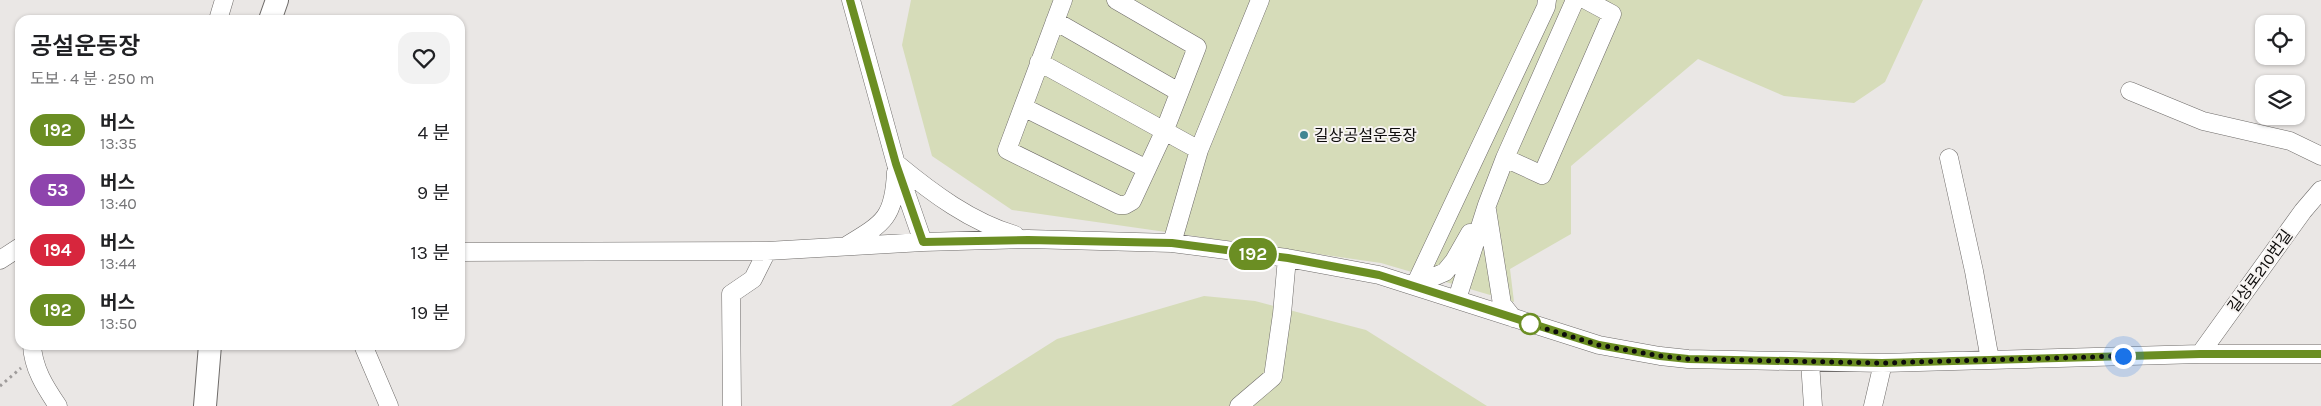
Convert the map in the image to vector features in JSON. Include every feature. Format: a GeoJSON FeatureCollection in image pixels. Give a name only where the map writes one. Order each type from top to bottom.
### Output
{"type":"FeatureCollection","features":[{"type":"Feature","properties":{"kind":"main road"},"geometry":{"type":"LineString","coordinates":[[205,406],[210,350]]}},
{"type":"Feature","properties":{"kind":"street"},"geometry":{"type":"LineString","coordinates":[[220,15],[224,0]]}},
{"type":"Feature","properties":{"kind":"street"},"geometry":{"type":"LineString","coordinates":[[850,0],[896,164],[923,242]]}},
{"type":"Feature","properties":{"kind":"street"},"geometry":{"type":"LineString","coordinates":[[1063,0],[1007,150],[1119,205],[1125,205],[1132,201],[1164,132],[1197,47],[1116,0]]}},
{"type":"Feature","properties":{"kind":"street"},"geometry":{"type":"LineString","coordinates":[[1172,243],[1199,150],[1260,0]]}},
{"type":"Feature","properties":{"kind":"street"},"geometry":{"type":"LineString","coordinates":[[1415,285],[1542,16],[1547,0]]}},
{"type":"Feature","properties":{"kind":"street"},"geometry":{"type":"LineString","coordinates":[[1457,299],[1487,204],[1505,158],[1575,0]]}},
{"type":"Feature","properties":{"kind":"street"},"geometry":{"type":"LineString","coordinates":[[1505,158],[1542,175],[1612,14],[1586,0]]}},
{"type":"Feature","properties":{"kind":"street"},"geometry":{"type":"LineString","coordinates":[[1055,21],[1179,92]]}},
{"type":"Feature","properties":{"kind":"street"},"geometry":{"type":"LineString","coordinates":[[1039,62],[1199,150]]}},
{"type":"Feature","properties":{"kind":"street"},"geometry":{"type":"LineString","coordinates":[[2130,91],[2202,121],[2290,141],[2321,156]]}},
{"type":"Feature","properties":{"kind":"street"},"geometry":{"type":"LineString","coordinates":[[1023,107],[1146,169]]}},
{"type":"Feature","properties":{"kind":"street"},"geometry":{"type":"LineString","coordinates":[[1949,158],[1974,272],[1990,360]]}},
{"type":"Feature","properties":{"kind":"street"},"geometry":{"type":"LineString","coordinates":[[896,164],[928,190],[972,217],[1000,231],[1028,240]]}},
{"type":"Feature","properties":{"kind":"street"},"geometry":{"type":"LineString","coordinates":[[845,247],[886,218],[893,204],[896,164]]}},
{"type":"Feature","properties":{"kind":"street","name":"길상로210번길"},"geometry":{"type":"LineString","coordinates":[[2200,354],[2303,211],[2321,190]]}},
{"type":"Feature","properties":{"kind":"street"},"geometry":{"type":"LineString","coordinates":[[1415,285],[1445,272],[1454,261],[1487,204]]}},
{"type":"Feature","properties":{"kind":"street"},"geometry":{"type":"LineString","coordinates":[[1487,204],[1502,304],[1513,318]]}},
{"type":"Feature","properties":{"kind":"street"},"geometry":{"type":"LineString","coordinates":[[465,252],[767,251],[923,242],[1028,240],[1172,243],[1288,258],[1379,275],[1599,345],[1660,356],[1882,363],[2200,354],[2321,354]]}},
{"type":"Feature","properties":{"kind":"street"},"geometry":{"type":"LineString","coordinates":[[0,260],[15,250]]}},
{"type":"Feature","properties":{"kind":"street"},"geometry":{"type":"LineString","coordinates":[[732,406],[731,294],[753,279],[767,251]]}},
{"type":"Feature","properties":{"kind":"street"},"geometry":{"type":"LineString","coordinates":[[1240,406],[1273,377],[1288,258]]}},
{"type":"Feature","properties":{"kind":"street"},"geometry":{"type":"LineString","coordinates":[[33,350],[44,386],[58,406]]}},
{"type":"Feature","properties":{"kind":"street"},"geometry":{"type":"LineString","coordinates":[[365,350],[389,406]]}},
{"type":"Feature","properties":{"kind":"street"},"geometry":{"type":"LineString","coordinates":[[1810,362],[1813,406]]}},
{"type":"Feature","properties":{"kind":"street"},"geometry":{"type":"LineString","coordinates":[[1873,406],[1882,363]]}},
{"type":"Feature","properties":{"kind":"path"},"geometry":{"type":"LineString","coordinates":[[0,386],[33,350]]}},
{"type":"Feature","properties":{"kind":"green space","name":"길상공설운동장"},"geometry":{"type":"Polygon","coordinates":[[[911,0],[1923,0],[1885,82],[1854,103],[1784,96],[1698,59],[1571,166],[1571,234],[1510,269],[1514,302],[1381,263],[1012,210],[932,156],[902,45],[911,0]]]}},
{"type":"Feature","properties":{"kind":"green space"},"geometry":{"type":"Polygon","coordinates":[[[1204,296],[1255,301],[1366,330],[1487,406],[951,406],[1057,339],[1204,296]]]}},
{"type":"Feature","properties":{"kind":"bus line","name":"192"},"geometry":{"type":"LineString","coordinates":[[850,0],[896,164],[923,242],[1028,240],[1172,243],[1288,258],[1379,275],[1415,285],[1599,345],[1688,359],[1882,363],[2200,354],[2321,354]]}},
{"type":"Feature","properties":{"kind":"place","name":"길상공설운동장"},"geometry":{"type":"Point","coordinates":[1304,135]}},
{"type":"Feature","properties":{"kind":"route"},"geometry":{"type":"LineString","coordinates":[[1530,324],[1599,345],[1688,359],[1882,363],[2123,356]]}}]}
